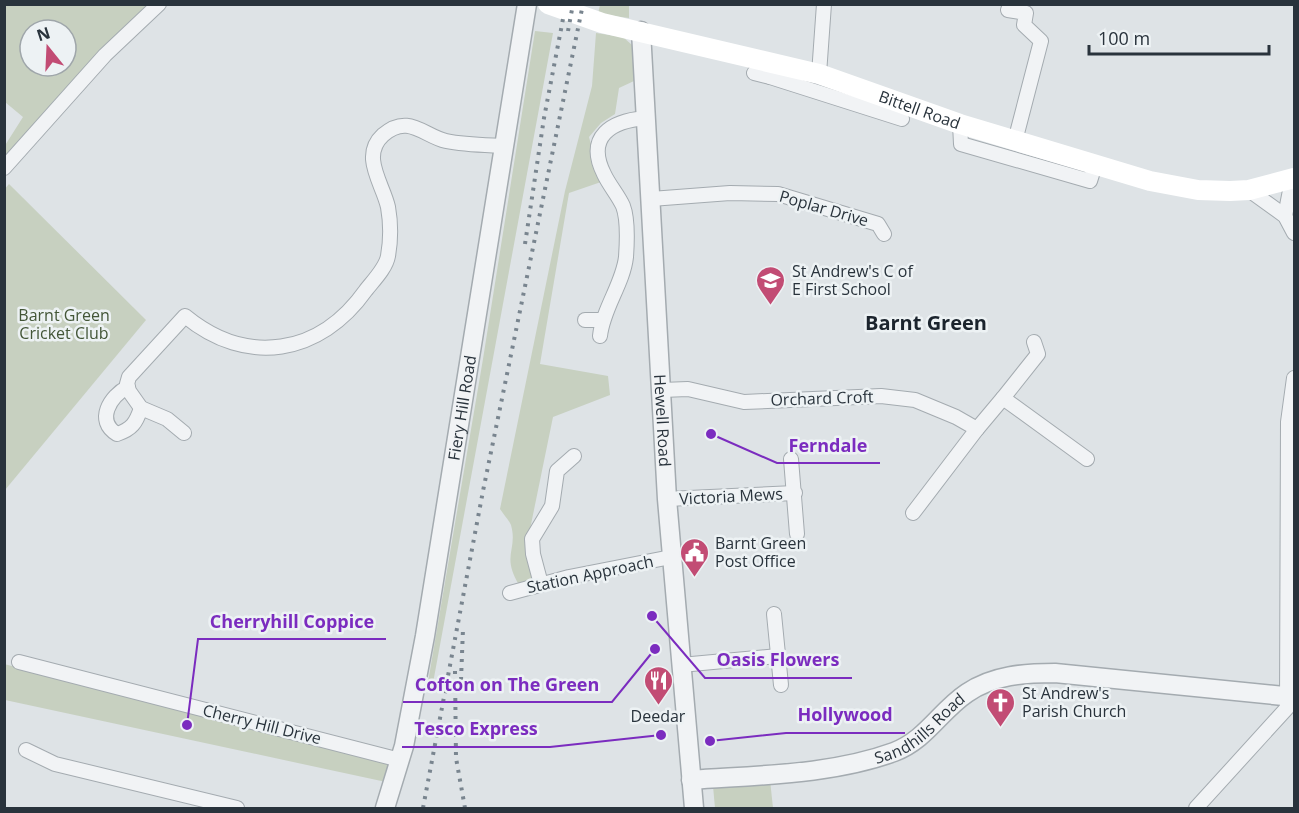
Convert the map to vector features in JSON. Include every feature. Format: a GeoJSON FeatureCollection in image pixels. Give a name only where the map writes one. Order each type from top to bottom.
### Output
{"type":"FeatureCollection","features":[{"type":"Feature","properties":{"kind":"main road","name":"Bittell Road"},"geometry":{"type":"LineString","coordinates":[[548,4],[602,23],[641,31],[773,70],[819,74],[872,101],[960,124],[1095,165],[1197,190],[1249,190],[1293,179]]}},
{"type":"Feature","properties":{"kind":"street"},"geometry":{"type":"LineString","coordinates":[[4,168],[105,55],[159,4]]}},
{"type":"Feature","properties":{"kind":"street","name":"Fiery Hill Road"},"geometry":{"type":"LineString","coordinates":[[385,808],[400,760],[425,636],[527,4]]}},
{"type":"Feature","properties":{"kind":"street"},"geometry":{"type":"LineString","coordinates":[[819,74],[824,4]]}},
{"type":"Feature","properties":{"kind":"street"},"geometry":{"type":"LineString","coordinates":[[1008,10],[1026,13],[1024,25],[1041,40],[1015,141]]}},
{"type":"Feature","properties":{"kind":"street","name":"Hewell Road"},"geometry":{"type":"LineString","coordinates":[[641,31],[667,499],[694,808]]}},
{"type":"Feature","properties":{"kind":"street"},"geometry":{"type":"LineString","coordinates":[[754,73],[773,70],[872,101],[902,119]]}},
{"type":"Feature","properties":{"kind":"street"},"geometry":{"type":"LineString","coordinates":[[600,336],[602,320],[624,264],[626,249],[625,213],[602,168],[599,146],[604,134],[617,123],[645,118]]}},
{"type":"Feature","properties":{"kind":"street"},"geometry":{"type":"LineString","coordinates":[[960,124],[961,144],[1090,181],[1095,165]]}},
{"type":"Feature","properties":{"kind":"street"},"geometry":{"type":"LineString","coordinates":[[184,433],[167,419],[141,408],[128,387],[129,377],[137,365],[185,316],[211,335],[229,343],[251,347],[280,347],[316,336],[335,324],[353,307],[388,261],[392,234],[388,206],[375,173],[373,161],[374,151],[382,136],[397,127],[421,128],[443,140],[504,146]]}},
{"type":"Feature","properties":{"kind":"street"},"geometry":{"type":"LineString","coordinates":[[1285,216],[1293,179]]}},
{"type":"Feature","properties":{"kind":"street"},"geometry":{"type":"LineString","coordinates":[[1249,190],[1285,216],[1294,232]]}},
{"type":"Feature","properties":{"kind":"street","name":"Poplar Drive"},"geometry":{"type":"LineString","coordinates":[[651,200],[730,193],[778,194],[878,224],[884,234]]}},
{"type":"Feature","properties":{"kind":"street"},"geometry":{"type":"LineString","coordinates":[[585,320],[602,320]]}},
{"type":"Feature","properties":{"kind":"street"},"geometry":{"type":"LineString","coordinates":[[913,513],[1038,354],[1034,342]]}},
{"type":"Feature","properties":{"kind":"street"},"geometry":{"type":"LineString","coordinates":[[1196,808],[1287,708],[1291,696],[1288,422],[1294,378]]}},
{"type":"Feature","properties":{"kind":"street"},"geometry":{"type":"LineString","coordinates":[[128,387],[112,398],[107,409],[105,422],[109,430],[117,434],[129,430],[136,423],[141,408]]}},
{"type":"Feature","properties":{"kind":"street","name":"Orchard Croft"},"geometry":{"type":"LineString","coordinates":[[662,390],[688,389],[744,402],[881,396],[915,400],[956,417],[977,429]]}},
{"type":"Feature","properties":{"kind":"street"},"geometry":{"type":"LineString","coordinates":[[1003,398],[1087,459]]}},
{"type":"Feature","properties":{"kind":"street"},"geometry":{"type":"LineString","coordinates":[[541,584],[532,554],[531,539],[552,506],[557,471],[574,456]]}},
{"type":"Feature","properties":{"kind":"street","name":"Victoria Mews"},"geometry":{"type":"LineString","coordinates":[[790,459],[798,534]]}},
{"type":"Feature","properties":{"kind":"street","name":"Victoria Mews"},"geometry":{"type":"LineString","coordinates":[[667,499],[795,493]]}},
{"type":"Feature","properties":{"kind":"street","name":"Station Approach"},"geometry":{"type":"LineString","coordinates":[[510,593],[541,584],[671,557]]}},
{"type":"Feature","properties":{"kind":"street"},"geometry":{"type":"LineString","coordinates":[[774,614],[782,684]]}},
{"type":"Feature","properties":{"kind":"street"},"geometry":{"type":"LineString","coordinates":[[681,665],[778,656]]}},
{"type":"Feature","properties":{"kind":"street","name":"Cherry Hill Drive"},"geometry":{"type":"LineString","coordinates":[[19,662],[400,760]]}},
{"type":"Feature","properties":{"kind":"street","name":"Sandhills Road"},"geometry":{"type":"LineString","coordinates":[[691,780],[840,766],[893,752],[914,743],[967,693],[988,682],[1022,673],[1055,673],[1291,696]]}},
{"type":"Feature","properties":{"kind":"street"},"geometry":{"type":"LineString","coordinates":[[27,750],[55,764],[237,808]]}},
{"type":"Feature","properties":{"kind":"green space"},"geometry":{"type":"Polygon","coordinates":[[[5,5],[152,5],[100,50],[78,76],[78,18],[18,18],[18,78],[76,78],[5,161],[4,147],[23,117],[5,102],[5,5]]]}},
{"type":"Feature","properties":{"kind":"green space"},"geometry":{"type":"Polygon","coordinates":[[[600,5],[629,5],[629,18],[598,14],[600,5]]]}},
{"type":"Feature","properties":{"kind":"green space"},"geometry":{"type":"Polygon","coordinates":[[[535,31],[553,33],[433,683],[428,682],[483,359],[535,31]]]}},
{"type":"Feature","properties":{"kind":"green space"},"geometry":{"type":"Polygon","coordinates":[[[596,33],[623,37],[632,45],[634,81],[619,88],[615,114],[601,123],[589,137],[601,182],[569,193],[540,364],[608,376],[610,395],[553,417],[527,544],[536,581],[519,585],[510,559],[513,541],[511,525],[500,509],[565,191],[592,86],[596,33]]]}},
{"type":"Feature","properties":{"kind":"green space","name":"Barnt Green Cricket Club"},"geometry":{"type":"Polygon","coordinates":[[[9,184],[146,320],[5,490],[4,190],[9,184]]]}},
{"type":"Feature","properties":{"kind":"green space"},"geometry":{"type":"Polygon","coordinates":[[[4,664],[391,761],[386,782],[5,700],[4,664]]]}},
{"type":"Feature","properties":{"kind":"green space"},"geometry":{"type":"Polygon","coordinates":[[[770,780],[773,808],[715,808],[713,786],[770,780]]]}},
{"type":"Feature","properties":{"kind":"railway"},"geometry":{"type":"LineString","coordinates":[[568,31],[573,4]]}},
{"type":"Feature","properties":{"kind":"railway"},"geometry":{"type":"LineString","coordinates":[[423,808],[483,491],[583,4]]}},
{"type":"Feature","properties":{"kind":"railway"},"geometry":{"type":"LineString","coordinates":[[525,244],[544,118],[563,19]]}},
{"type":"Feature","properties":{"kind":"railway"},"geometry":{"type":"LineString","coordinates":[[461,680],[463,629]]}},
{"type":"Feature","properties":{"kind":"railway"},"geometry":{"type":"LineString","coordinates":[[455,671],[456,758],[465,808]]}},
{"type":"Feature","properties":{"kind":"place","name":"St Andrew's C of E First School"},"geometry":{"type":"Point","coordinates":[771,306]}},
{"type":"Feature","properties":{"kind":"place","name":"Ferndale"},"geometry":{"type":"Point","coordinates":[711,434]}},
{"type":"Feature","properties":{"kind":"place","name":"Barnt Green Post Office"},"geometry":{"type":"Point","coordinates":[694,578]}},
{"type":"Feature","properties":{"kind":"place","name":"Oasis Flowers"},"geometry":{"type":"Point","coordinates":[652,616]}},
{"type":"Feature","properties":{"kind":"place","name":"Cofton on The Green"},"geometry":{"type":"Point","coordinates":[655,649]}},
{"type":"Feature","properties":{"kind":"place","name":"Deedar"},"geometry":{"type":"Point","coordinates":[658,706]}},
{"type":"Feature","properties":{"kind":"place","name":"Cherryhill Coppice"},"geometry":{"type":"Point","coordinates":[187,725]}},
{"type":"Feature","properties":{"kind":"place","name":"St Andrew's Parish Church"},"geometry":{"type":"Point","coordinates":[1001,728]}},
{"type":"Feature","properties":{"kind":"place","name":"Tesco Express"},"geometry":{"type":"Point","coordinates":[661,735]}},
{"type":"Feature","properties":{"kind":"place","name":"Hollywood"},"geometry":{"type":"Point","coordinates":[710,741]}},
{"type":"Feature","properties":{"kind":"district","name":"Barnt Green"},"geometry":{"type":"Point","coordinates":[926,323]}}]}
